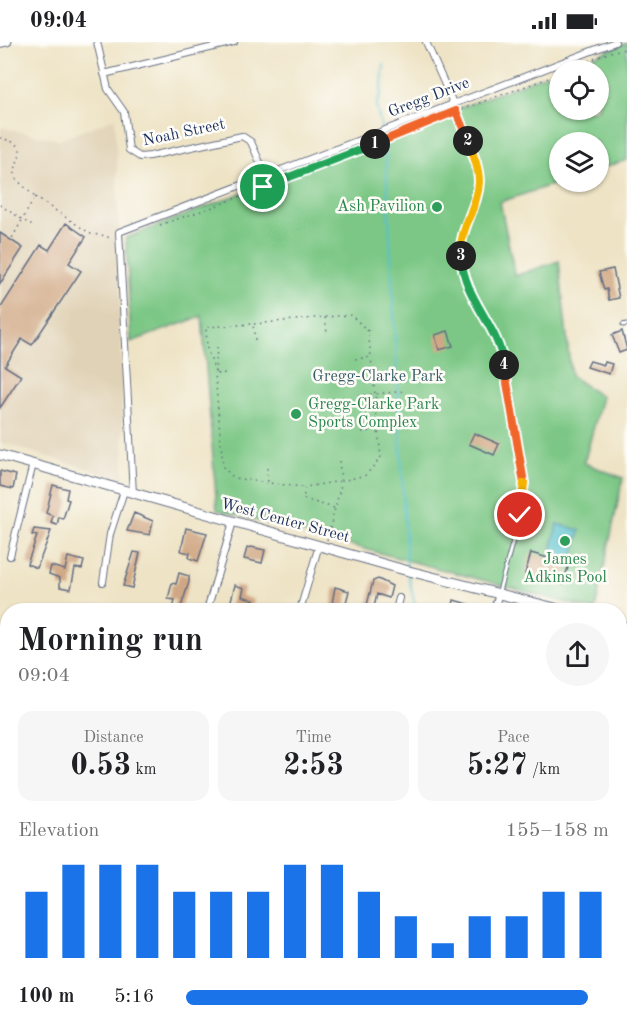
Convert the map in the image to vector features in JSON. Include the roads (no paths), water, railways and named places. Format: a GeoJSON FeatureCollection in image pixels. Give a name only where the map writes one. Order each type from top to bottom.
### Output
{"type":"FeatureCollection","features":[{"type":"Feature","properties":{"kind":"street"},"geometry":{"type":"LineString","coordinates":[[0,44],[8,42]]}},
{"type":"Feature","properties":{"kind":"street","name":"Noah Street"},"geometry":{"type":"LineString","coordinates":[[97,42],[108,89],[124,112],[127,146],[131,153],[150,156],[242,136],[251,142],[266,176]]}},
{"type":"Feature","properties":{"kind":"street"},"geometry":{"type":"LineString","coordinates":[[104,74],[234,42]]}},
{"type":"Feature","properties":{"kind":"street"},"geometry":{"type":"LineString","coordinates":[[426,42],[453,103]]}},
{"type":"Feature","properties":{"kind":"street","name":"Gregg Drive"},"geometry":{"type":"LineString","coordinates":[[129,493],[119,232],[615,42]]}},
{"type":"Feature","properties":{"kind":"street","name":"West Center Street"},"geometry":{"type":"LineString","coordinates":[[0,455],[401,569],[537,603]]}},
{"type":"Feature","properties":{"kind":"street"},"geometry":{"type":"LineString","coordinates":[[10,556],[33,464]]}},
{"type":"Feature","properties":{"kind":"street"},"geometry":{"type":"LineString","coordinates":[[103,582],[110,534],[129,493]]}},
{"type":"Feature","properties":{"kind":"street"},"geometry":{"type":"LineString","coordinates":[[209,603],[232,522]]}},
{"type":"Feature","properties":{"kind":"street"},"geometry":{"type":"LineString","coordinates":[[302,603],[322,546]]}},
{"type":"Feature","properties":{"kind":"street"},"geometry":{"type":"LineString","coordinates":[[496,603],[499,593]]}},
{"type":"Feature","properties":{"kind":"street"},"geometry":{"type":"LineString","coordinates":[[398,603],[399,598]]}},
{"type":"Feature","properties":{"kind":"lane"},"geometry":{"type":"LineString","coordinates":[[453,103],[472,153],[479,181],[462,238],[462,272],[471,297],[499,342],[524,476],[520,515],[499,593]]}},
{"type":"Feature","properties":{"kind":"water","name":"James Adkins Pool"},"geometry":{"type":"Polygon","coordinates":[[[557,524],[580,530],[573,558],[551,553],[557,524]]]}},
{"type":"Feature","properties":{"kind":"waterway"},"geometry":{"type":"LineString","coordinates":[[384,65],[381,94],[376,106],[385,141],[407,569]]}},
{"type":"Feature","properties":{"kind":"waterway"},"geometry":{"type":"LineString","coordinates":[[408,574],[414,603]]}},
{"type":"Feature","properties":{"kind":"place","name":"Ash Pavilion"},"geometry":{"type":"Point","coordinates":[437,207]}},
{"type":"Feature","properties":{"kind":"place","name":"Gregg-Clarke Park Sports Complex"},"geometry":{"type":"Point","coordinates":[296,414]}},
{"type":"Feature","properties":{"kind":"place","name":"James Adkins Pool"},"geometry":{"type":"Point","coordinates":[565,541]}},
{"type":"Feature","properties":{"kind":"park label","name":"Gregg-Clarke Park"},"geometry":{"type":"Point","coordinates":[378,377]}}]}
